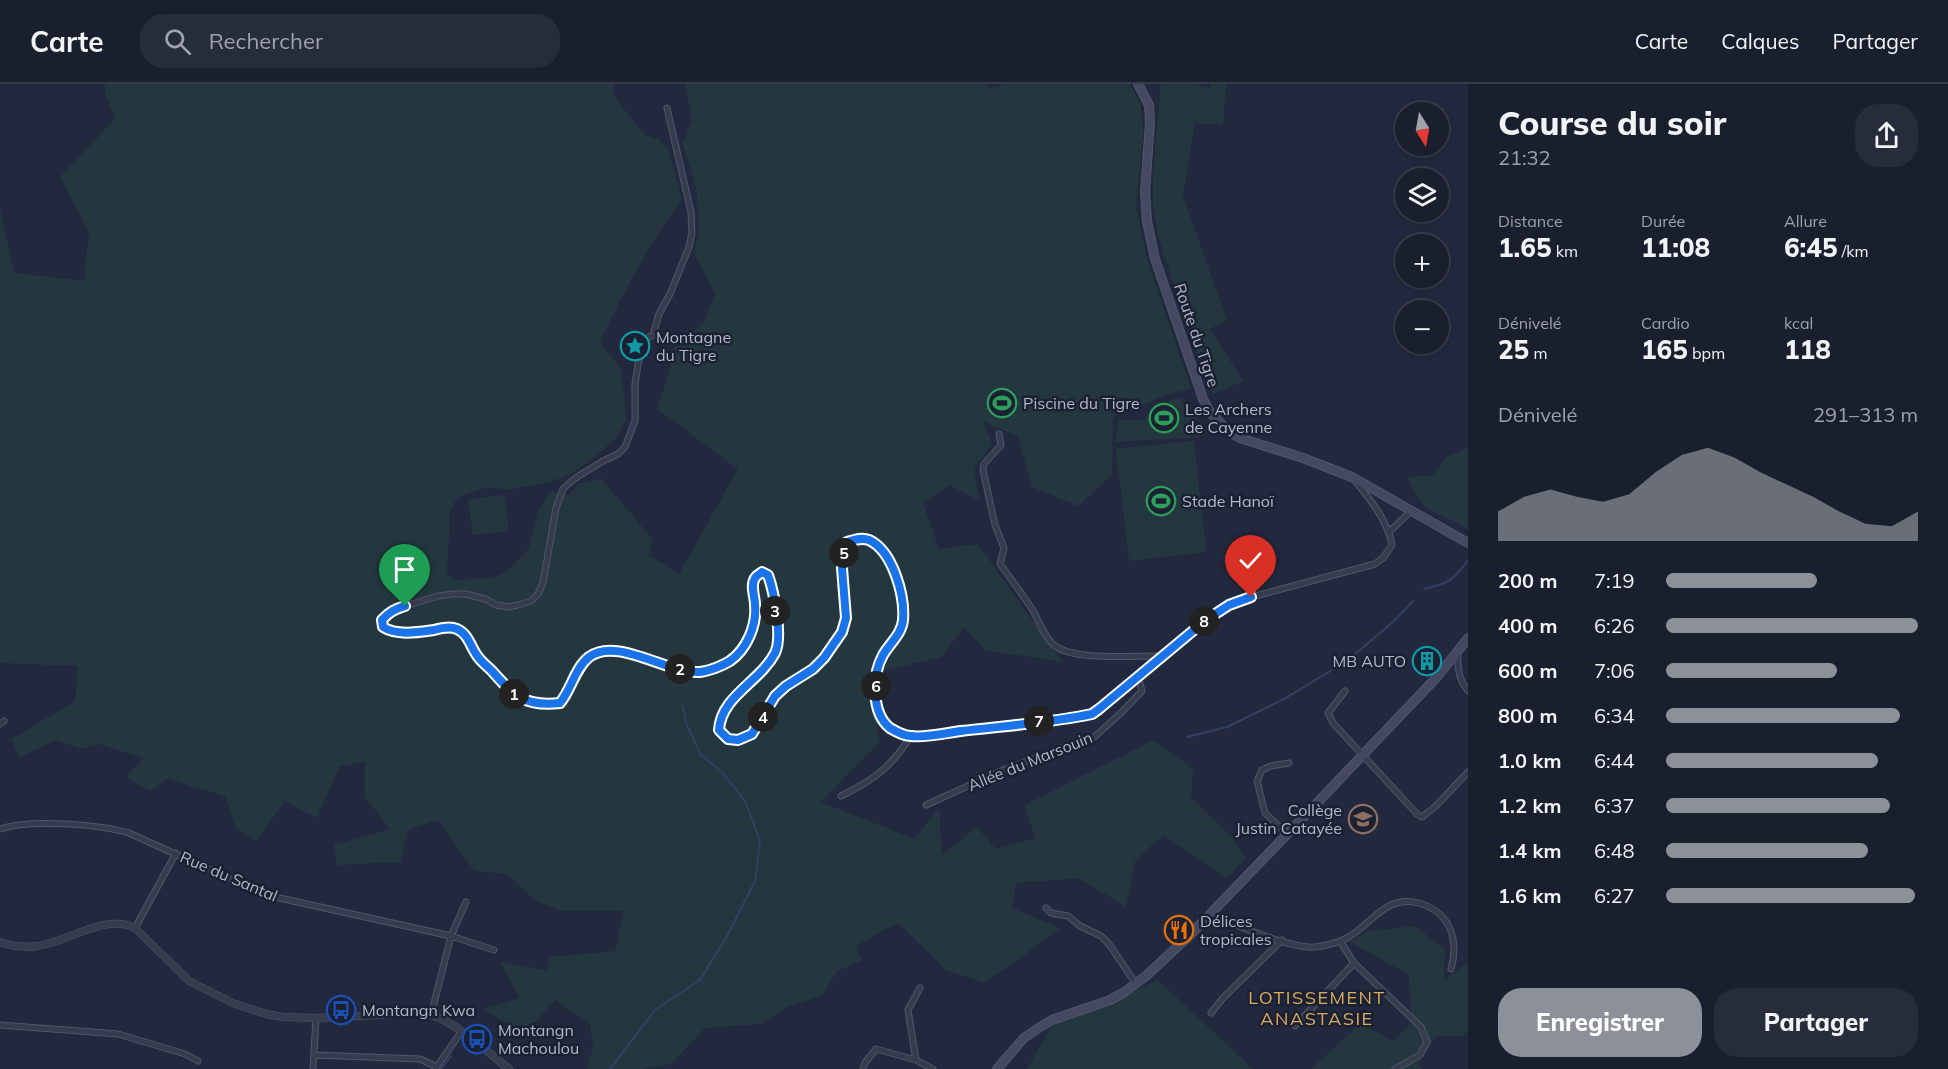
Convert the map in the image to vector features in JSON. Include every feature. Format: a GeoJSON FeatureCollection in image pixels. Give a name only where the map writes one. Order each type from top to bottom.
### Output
{"type":"FeatureCollection","features":[{"type":"Feature","properties":{"kind":"main road","name":"Route du Tigre"},"geometry":{"type":"LineString","coordinates":[[1138,84],[1149,105],[1145,192],[1147,221],[1155,259],[1203,399],[1210,412],[1228,431],[1240,438],[1304,458],[1352,477],[1468,543]]}},
{"type":"Feature","properties":{"kind":"main road","name":"Route du Tigre"},"geometry":{"type":"LineString","coordinates":[[1440,527],[1468,538]]}},
{"type":"Feature","properties":{"kind":"main road"},"geometry":{"type":"LineString","coordinates":[[997,1069],[1024,1038],[1040,1027],[1052,1020],[1110,1000],[1136,984],[1287,834],[1437,677],[1468,638]]}},
{"type":"Feature","properties":{"kind":"street"},"geometry":{"type":"LineString","coordinates":[[667,108],[689,196],[692,233],[683,262],[659,314],[653,334],[641,346],[635,384],[635,421],[625,447],[618,454],[574,479],[563,489],[556,508],[543,583],[538,594],[531,601],[509,607],[496,605],[485,599],[466,594],[438,596],[395,609],[382,620],[383,627],[389,631],[404,632],[447,627],[457,629],[467,637],[477,655],[511,692],[535,703],[545,705],[560,703],[587,658],[598,652],[608,650],[624,652],[680,669],[700,672],[728,662],[740,653],[755,622],[756,606],[752,589],[755,578],[762,572],[768,575],[774,590],[778,637],[776,651],[757,677],[725,708],[720,719],[719,730],[728,739],[738,740],[752,734],[775,696],[813,669],[834,645],[842,632],[846,618],[842,568],[847,542],[868,539],[882,551],[891,564],[899,584],[902,604],[903,622],[881,660],[876,681],[879,714],[889,727],[911,736],[1092,714],[1206,620],[1229,605],[1375,564],[1383,558],[1392,545],[1389,532],[1376,509],[1352,477]]}},
{"type":"Feature","properties":{"kind":"street"},"geometry":{"type":"LineString","coordinates":[[999,434],[1001,445],[999,450],[989,458],[983,470],[995,525],[1004,548],[1000,564],[1050,640],[1054,645],[1066,651],[1087,655],[1164,656]]}},
{"type":"Feature","properties":{"kind":"street"},"geometry":{"type":"LineString","coordinates":[[1376,509],[1386,497]]}},
{"type":"Feature","properties":{"kind":"street"},"geometry":{"type":"LineString","coordinates":[[1389,532],[1411,511]]}},
{"type":"Feature","properties":{"kind":"street"},"geometry":{"type":"LineString","coordinates":[[1458,650],[1461,679],[1468,691]]}},
{"type":"Feature","properties":{"kind":"street","name":"Allée du Marsouin"},"geometry":{"type":"LineString","coordinates":[[926,805],[1001,771],[1074,743],[1092,739],[1142,691],[1137,677]]}},
{"type":"Feature","properties":{"kind":"street"},"geometry":{"type":"LineString","coordinates":[[1345,691],[1328,713],[1333,723],[1422,817],[1436,807],[1468,772]]}},
{"type":"Feature","properties":{"kind":"street"},"geometry":{"type":"LineString","coordinates":[[841,796],[874,778],[898,754],[911,736]]}},
{"type":"Feature","properties":{"kind":"street"},"geometry":{"type":"LineString","coordinates":[[1287,834],[1265,813],[1257,781],[1262,770],[1289,763]]}},
{"type":"Feature","properties":{"kind":"street","name":"Rue du Santal"},"geometry":{"type":"LineString","coordinates":[[0,829],[12,825],[29,824],[113,828],[275,897],[451,936],[494,950]]}},
{"type":"Feature","properties":{"kind":"street"},"geometry":{"type":"LineString","coordinates":[[135,928],[176,854]]}},
{"type":"Feature","properties":{"kind":"street"},"geometry":{"type":"LineString","coordinates":[[431,1015],[451,936],[466,902]]}},
{"type":"Feature","properties":{"kind":"street"},"geometry":{"type":"LineString","coordinates":[[1209,914],[1282,940],[1315,947],[1349,937],[1391,906],[1418,902],[1437,911],[1446,921],[1452,934],[1454,948],[1451,969]]}},
{"type":"Feature","properties":{"kind":"street"},"geometry":{"type":"LineString","coordinates":[[1046,908],[1051,913],[1068,916],[1080,926],[1101,936],[1136,984]]}},
{"type":"Feature","properties":{"kind":"street"},"geometry":{"type":"LineString","coordinates":[[0,942],[26,947],[36,946],[113,923],[127,924],[135,928],[189,981],[235,1004],[283,1017],[316,1018],[416,1013],[431,1015],[461,1032],[509,1069]]}},
{"type":"Feature","properties":{"kind":"street"},"geometry":{"type":"LineString","coordinates":[[1211,1013],[1223,998],[1282,940]]}},
{"type":"Feature","properties":{"kind":"street"},"geometry":{"type":"LineString","coordinates":[[1340,941],[1354,963],[1421,1027],[1427,1042],[1420,1055],[1395,1069]]}},
{"type":"Feature","properties":{"kind":"street"},"geometry":{"type":"LineString","coordinates":[[1295,1026],[1354,963]]}},
{"type":"Feature","properties":{"kind":"street"},"geometry":{"type":"LineString","coordinates":[[916,1060],[908,1010],[920,988]]}},
{"type":"Feature","properties":{"kind":"street"},"geometry":{"type":"LineString","coordinates":[[313,1069],[316,1018]]}},
{"type":"Feature","properties":{"kind":"street"},"geometry":{"type":"LineString","coordinates":[[0,1025],[118,1034],[185,1054],[198,1061]]}},
{"type":"Feature","properties":{"kind":"street"},"geometry":{"type":"LineString","coordinates":[[314,1055],[420,1059],[436,1068],[461,1032]]}},
{"type":"Feature","properties":{"kind":"street"},"geometry":{"type":"LineString","coordinates":[[863,1069],[876,1049],[916,1060],[933,1069]]}},
{"type":"Feature","properties":{"kind":"shaded area"},"geometry":{"type":"Polygon","coordinates":[[[105,84],[615,84],[613,95],[645,135],[659,139],[669,151],[682,200],[637,269],[600,342],[620,368],[626,420],[615,439],[569,475],[549,482],[508,490],[488,487],[458,497],[450,510],[447,574],[455,580],[493,578],[509,570],[529,548],[539,509],[550,491],[568,495],[580,484],[601,478],[653,540],[648,555],[679,574],[738,469],[657,409],[671,366],[671,351],[704,322],[715,294],[694,253],[699,230],[697,191],[683,144],[692,120],[685,84],[985,84],[989,88],[1009,84],[1130,84],[1141,104],[1143,132],[1136,207],[1147,259],[1191,388],[1164,396],[1113,417],[1112,475],[1078,506],[1032,487],[1018,437],[983,421],[992,444],[974,468],[979,500],[949,485],[923,503],[939,549],[978,544],[1062,662],[985,650],[964,627],[942,657],[868,674],[880,741],[821,802],[914,839],[939,808],[942,855],[977,827],[996,849],[1035,838],[1025,805],[1154,740],[1193,769],[1191,797],[1230,835],[1246,858],[1226,878],[1163,835],[1135,861],[1126,907],[1079,878],[1016,883],[1012,908],[1060,928],[1007,968],[983,982],[946,970],[898,923],[856,946],[862,960],[837,971],[822,996],[789,1006],[761,1024],[705,1028],[671,1064],[643,1069],[587,1069],[593,1047],[590,1024],[555,1000],[525,1033],[482,1009],[520,998],[500,962],[547,970],[550,957],[615,951],[624,911],[562,911],[536,901],[507,874],[474,871],[438,820],[408,830],[400,862],[337,865],[334,845],[390,829],[365,797],[365,761],[339,767],[317,818],[285,801],[256,842],[236,828],[225,796],[167,779],[150,791],[126,777],[144,758],[99,744],[82,749],[56,740],[19,757],[12,739],[75,701],[78,666],[0,663],[0,209],[14,273],[84,281],[89,232],[60,177],[115,119],[105,93],[105,84]]]}},
{"type":"Feature","properties":{"kind":"shaded area"},"geometry":{"type":"Polygon","coordinates":[[[1161,84],[1190,84],[1210,88],[1211,84],[1226,84],[1223,125],[1195,123],[1183,196],[1227,320],[1210,329],[1243,381],[1213,394],[1192,340],[1158,236],[1153,205],[1154,160],[1161,84]]]}},
{"type":"Feature","properties":{"kind":"shaded area","name":"Les Archers de Cayenne"},"geometry":{"type":"Polygon","coordinates":[[[1179,398],[1195,416],[1201,437],[1116,442],[1118,420],[1145,420],[1156,409],[1170,407],[1169,401],[1179,398]]]}},
{"type":"Feature","properties":{"kind":"shaded area","name":"Stade Hanoï"},"geometry":{"type":"Polygon","coordinates":[[[1194,441],[1206,552],[1129,561],[1116,449],[1194,441]]]}},
{"type":"Feature","properties":{"kind":"shaded area"},"geometry":{"type":"Polygon","coordinates":[[[1468,448],[1468,529],[1426,508],[1408,477],[1432,476],[1445,458],[1468,448]]]}},
{"type":"Feature","properties":{"kind":"shaded area"},"geometry":{"type":"Polygon","coordinates":[[[504,495],[509,531],[473,535],[468,499],[504,495]]]}},
{"type":"Feature","properties":{"kind":"shaded area"},"geometry":{"type":"Polygon","coordinates":[[[1415,926],[1445,950],[1444,980],[1468,962],[1468,1030],[1464,1036],[1436,1036],[1418,1064],[1423,1069],[1311,1069],[1361,1023],[1393,1042],[1412,1022],[1409,975],[1349,941],[1370,931],[1415,926]]]}},
{"type":"Feature","properties":{"kind":"shaded area"},"geometry":{"type":"Polygon","coordinates":[[[1158,980],[1253,1069],[1027,1069],[1052,1026],[1158,980]]]}},
{"type":"Feature","properties":{"kind":"waterway"},"geometry":{"type":"LineString","coordinates":[[1424,589],[1450,580],[1468,560]]}},
{"type":"Feature","properties":{"kind":"waterway"},"geometry":{"type":"LineString","coordinates":[[1187,737],[1227,727],[1284,699],[1347,661],[1394,621],[1413,601]]}},
{"type":"Feature","properties":{"kind":"waterway"},"geometry":{"type":"LineString","coordinates":[[610,1069],[656,1009],[700,980],[727,936],[755,881],[760,841],[745,801],[721,771],[701,755],[686,723],[683,706]]}},
{"type":"Feature","properties":{"kind":"waterway"},"geometry":{"type":"LineString","coordinates":[[441,1069],[451,1056]]}},
{"type":"Feature","properties":{"kind":"place","name":"Montagne du Tigre"},"geometry":{"type":"Point","coordinates":[635,346]}},
{"type":"Feature","properties":{"kind":"place","name":"Piscine du Tigre"},"geometry":{"type":"Point","coordinates":[1002,403]}},
{"type":"Feature","properties":{"kind":"place","name":"Les Archers de Cayenne"},"geometry":{"type":"Point","coordinates":[1164,418]}},
{"type":"Feature","properties":{"kind":"place","name":"Stade Hanoï"},"geometry":{"type":"Point","coordinates":[1161,501]}},
{"type":"Feature","properties":{"kind":"place","name":"MB AUTO"},"geometry":{"type":"Point","coordinates":[1427,661]}},
{"type":"Feature","properties":{"kind":"place","name":"Collège Justin Catayée"},"geometry":{"type":"Point","coordinates":[1363,819]}},
{"type":"Feature","properties":{"kind":"place","name":"Délices tropicales"},"geometry":{"type":"Point","coordinates":[1179,930]}},
{"type":"Feature","properties":{"kind":"place","name":"Montangn Kwa"},"geometry":{"type":"Point","coordinates":[341,1010]}},
{"type":"Feature","properties":{"kind":"place","name":"Montangn Machoulou"},"geometry":{"type":"Point","coordinates":[477,1039]}},
{"type":"Feature","properties":{"kind":"district","name":"LOTISSEMENT ANASTASIE"},"geometry":{"type":"Point","coordinates":[1317,1007]}},
{"type":"Feature","properties":{"kind":"route"},"geometry":{"type":"LineString","coordinates":[[405,606],[388,614],[382,620],[383,627],[389,631],[404,632],[447,627],[457,629],[467,637],[477,655],[511,692],[521,698],[545,705],[560,703],[587,658],[598,652],[608,650],[624,652],[680,669],[700,672],[728,662],[740,653],[755,622],[756,606],[752,589],[755,578],[762,572],[768,575],[774,590],[778,637],[776,651],[768,663],[725,708],[720,719],[719,730],[728,739],[738,740],[752,734],[775,696],[813,669],[824,658],[842,632],[846,618],[842,568],[844,554],[847,542],[856,539],[868,539],[882,551],[891,564],[899,584],[903,622],[878,666],[876,700],[879,714],[889,727],[911,736],[1092,714],[1179,644],[1199,625],[1229,605],[1251,597]]}}]}
